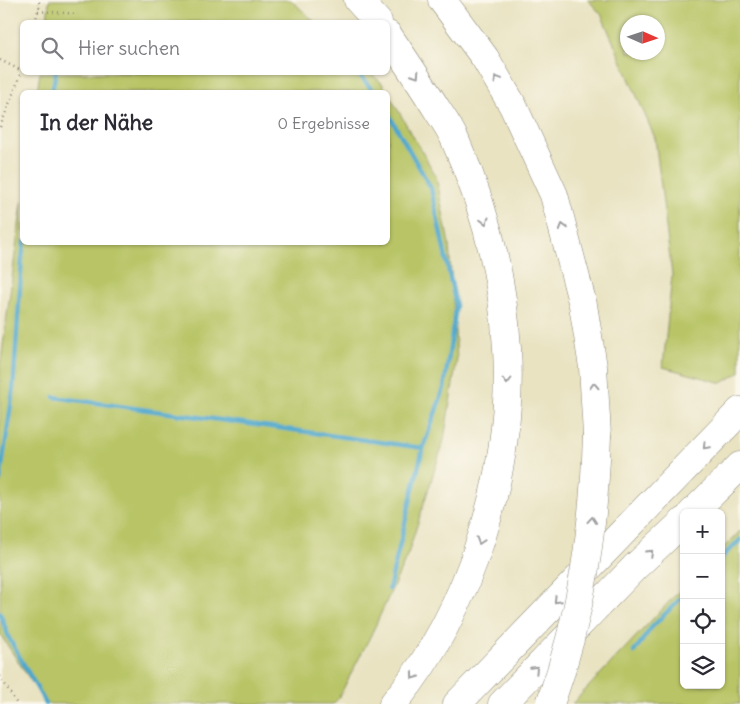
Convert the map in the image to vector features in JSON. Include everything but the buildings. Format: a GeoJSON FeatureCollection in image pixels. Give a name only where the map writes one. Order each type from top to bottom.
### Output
{"type":"FeatureCollection","features":[{"type":"Feature","properties":{"kind":"highway"},"geometry":{"type":"LineString","coordinates":[[358,0],[376,20]]}},
{"type":"Feature","properties":{"kind":"highway"},"geometry":{"type":"LineString","coordinates":[[442,0],[485,58],[513,106],[554,195],[583,305],[593,366],[597,435],[596,484],[591,533],[574,629],[550,704]]}},
{"type":"Feature","properties":{"kind":"highway"},"geometry":{"type":"LineString","coordinates":[[390,38],[420,81],[455,139],[462,157],[483,213],[493,251],[502,299],[507,349],[507,399],[498,474],[488,518],[472,567],[450,617],[425,660],[393,704]]}},
{"type":"Feature","properties":{"kind":"highway"},"geometry":{"type":"LineString","coordinates":[[457,704],[740,411]]}},
{"type":"Feature","properties":{"kind":"highway"},"geometry":{"type":"LineString","coordinates":[[696,509],[740,466]]}},
{"type":"Feature","properties":{"kind":"highway"},"geometry":{"type":"LineString","coordinates":[[502,704],[635,567],[680,524]]}},
{"type":"Feature","properties":{"kind":"path"},"geometry":{"type":"LineString","coordinates":[[36,20],[40,4],[38,0]]}},
{"type":"Feature","properties":{"kind":"path"},"geometry":{"type":"LineString","coordinates":[[38,11],[78,14]]}},
{"type":"Feature","properties":{"kind":"path"},"geometry":{"type":"LineString","coordinates":[[0,60],[20,70]]}},
{"type":"Feature","properties":{"kind":"path"},"geometry":{"type":"LineString","coordinates":[[0,127],[20,75]]}},
{"type":"Feature","properties":{"kind":"path"},"geometry":{"type":"LineString","coordinates":[[0,676],[17,704]]}},
{"type":"Feature","properties":{"kind":"green space"},"geometry":{"type":"Polygon","coordinates":[[[49,0],[291,0],[313,20],[47,20],[49,0]]]}},
{"type":"Feature","properties":{"kind":"green space"},"geometry":{"type":"Polygon","coordinates":[[[588,0],[740,0],[740,372],[722,383],[663,367],[672,275],[655,138],[621,60],[665,60],[665,15],[620,15],[620,58],[601,14],[588,0]]]}},
{"type":"Feature","properties":{"kind":"green space"},"geometry":{"type":"Polygon","coordinates":[[[40,75],[372,75],[382,83],[386,90],[37,90],[40,75]]]}},
{"type":"Feature","properties":{"kind":"green space"},"geometry":{"type":"Polygon","coordinates":[[[390,96],[436,176],[449,244],[457,359],[444,440],[408,554],[372,633],[338,699],[333,704],[46,704],[0,634],[0,368],[20,217],[20,245],[390,245],[390,96]]]}},
{"type":"Feature","properties":{"kind":"green space"},"geometry":{"type":"Polygon","coordinates":[[[740,531],[740,704],[572,704],[680,590],[680,689],[725,689],[725,546],[740,531]]]}},
{"type":"Feature","properties":{"kind":"waterway"},"geometry":{"type":"LineString","coordinates":[[52,90],[55,75]]}},
{"type":"Feature","properties":{"kind":"waterway"},"geometry":{"type":"LineString","coordinates":[[360,75],[372,90]]}},
{"type":"Feature","properties":{"kind":"waterway"},"geometry":{"type":"LineString","coordinates":[[389,589],[423,448],[444,388],[456,306],[431,188],[390,116]]}},
{"type":"Feature","properties":{"kind":"waterway"},"geometry":{"type":"LineString","coordinates":[[0,481],[13,390],[24,245]]}},
{"type":"Feature","properties":{"kind":"waterway"},"geometry":{"type":"LineString","coordinates":[[54,397],[423,448]]}},
{"type":"Feature","properties":{"kind":"waterway"},"geometry":{"type":"LineString","coordinates":[[725,554],[740,540]]}},
{"type":"Feature","properties":{"kind":"waterway"},"geometry":{"type":"LineString","coordinates":[[634,652],[651,628],[680,599]]}},
{"type":"Feature","properties":{"kind":"waterway"},"geometry":{"type":"LineString","coordinates":[[0,613],[9,638],[46,704]]}}]}
